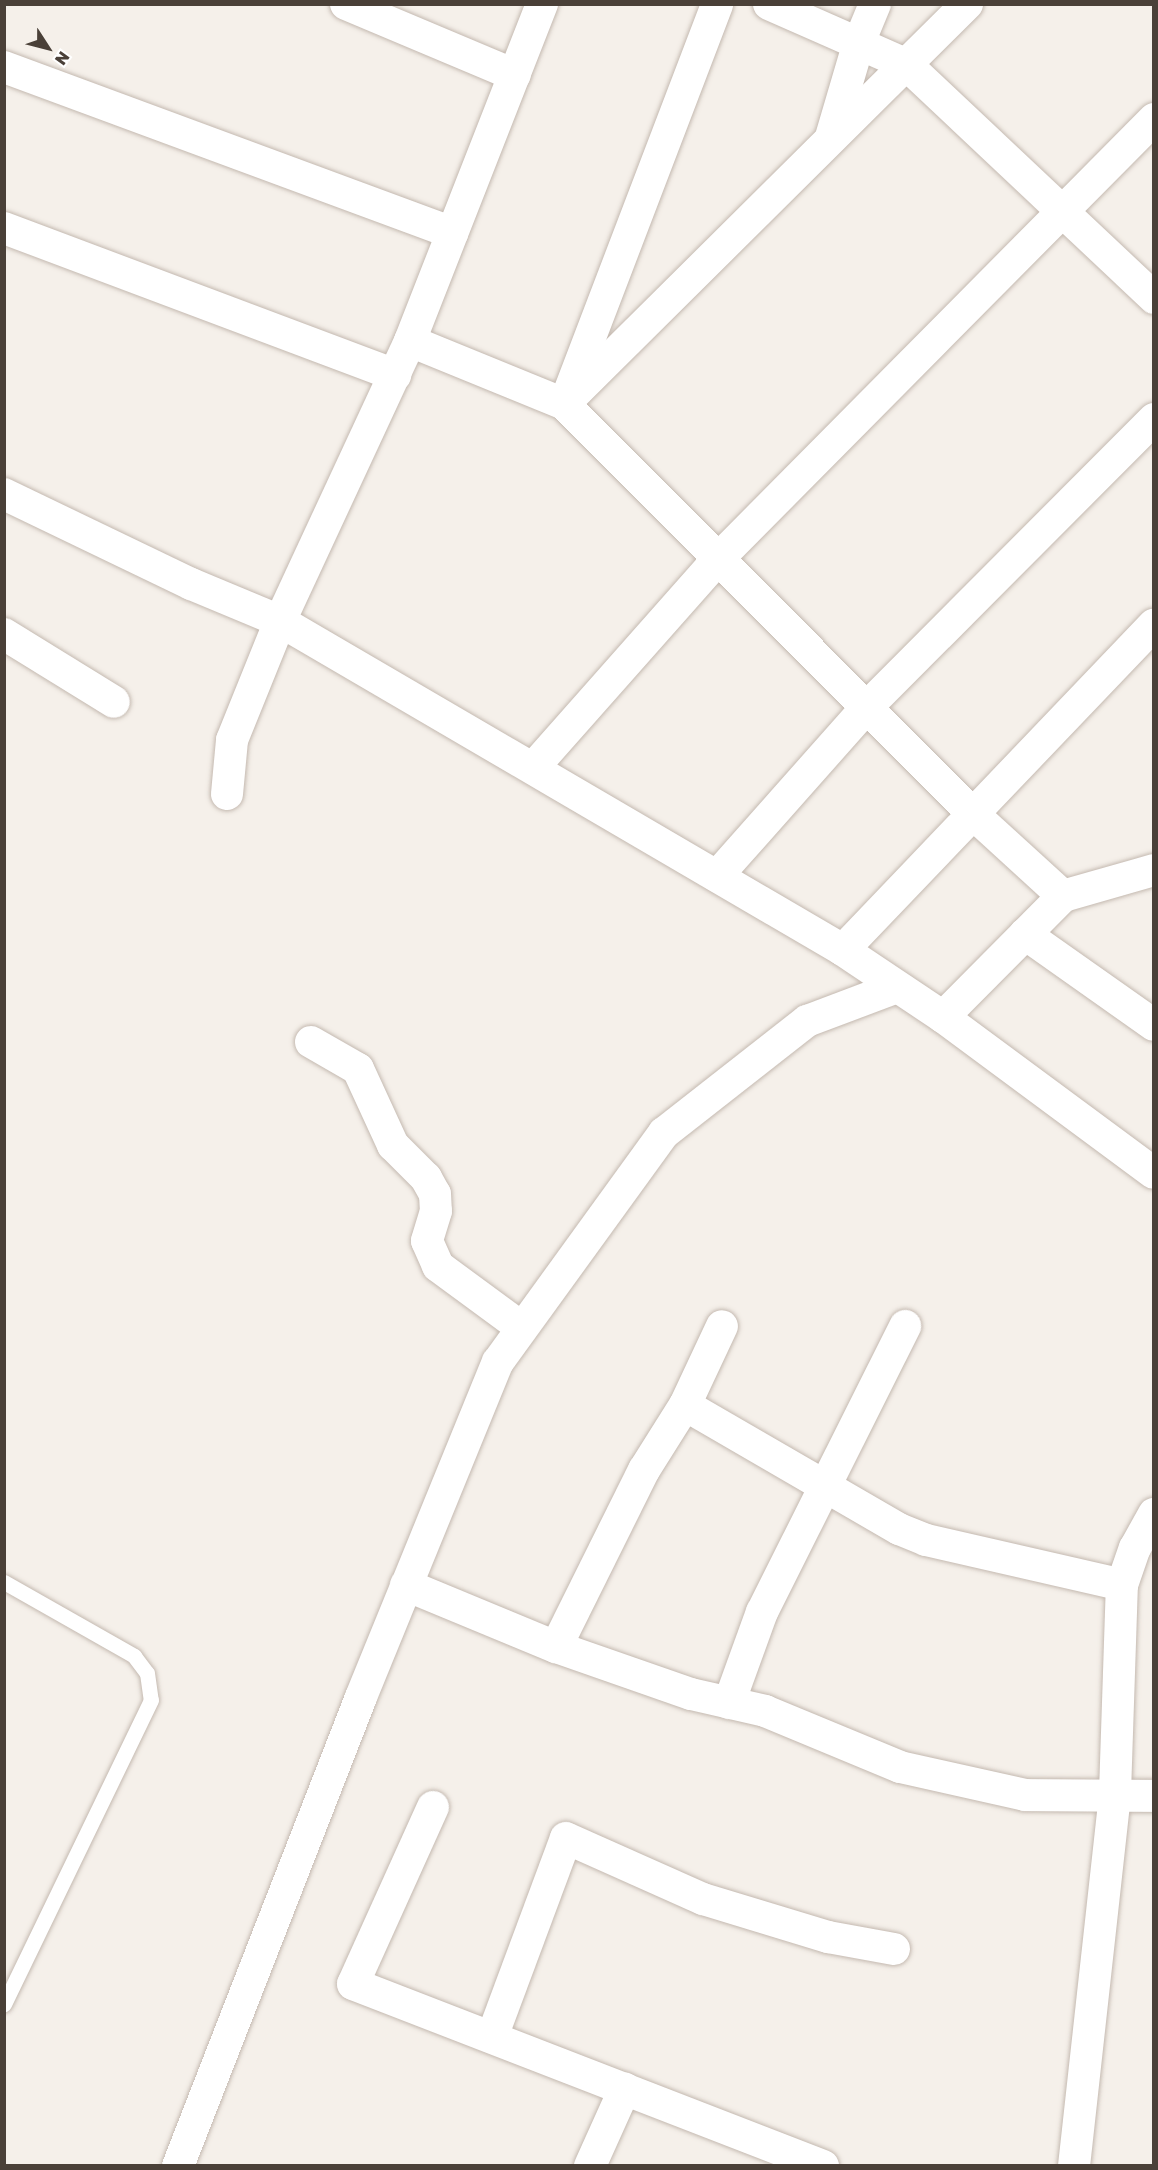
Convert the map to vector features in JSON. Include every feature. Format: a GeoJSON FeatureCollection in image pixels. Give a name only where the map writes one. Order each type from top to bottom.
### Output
{"type":"FeatureCollection","features":[{"type":"Feature","properties":{"kind":"street"},"geometry":{"type":"LineString","coordinates":[[346,4],[515,75]]}},
{"type":"Feature","properties":{"kind":"street"},"geometry":{"type":"LineString","coordinates":[[227,794],[232,740],[280,621],[410,341],[542,4]]}},
{"type":"Feature","properties":{"kind":"street"},"geometry":{"type":"LineString","coordinates":[[564,404],[717,4]]}},
{"type":"Feature","properties":{"kind":"street"},"geometry":{"type":"LineString","coordinates":[[768,4],[907,65],[1154,298]]}},
{"type":"Feature","properties":{"kind":"street"},"geometry":{"type":"LineString","coordinates":[[830,141],[858,45],[875,4]]}},
{"type":"Feature","properties":{"kind":"street"},"geometry":{"type":"LineString","coordinates":[[564,404],[967,4]]}},
{"type":"Feature","properties":{"kind":"street"},"geometry":{"type":"LineString","coordinates":[[4,67],[452,233]]}},
{"type":"Feature","properties":{"kind":"street"},"geometry":{"type":"LineString","coordinates":[[533,768],[717,560],[1154,119]]}},
{"type":"Feature","properties":{"kind":"street"},"geometry":{"type":"LineString","coordinates":[[4,228],[395,375]]}},
{"type":"Feature","properties":{"kind":"street"},"geometry":{"type":"LineString","coordinates":[[410,341],[564,404],[971,813],[1063,896]]}},
{"type":"Feature","properties":{"kind":"street"},"geometry":{"type":"LineString","coordinates":[[717,876],[866,708],[1154,419]]}},
{"type":"Feature","properties":{"kind":"street"},"geometry":{"type":"LineString","coordinates":[[8,502],[280,621],[533,768],[843,950],[943,1017],[1154,1173]]}},
{"type":"Feature","properties":{"kind":"street"},"geometry":{"type":"LineString","coordinates":[[843,950],[971,813],[1154,625]]}},
{"type":"Feature","properties":{"kind":"street"},"geometry":{"type":"LineString","coordinates":[[4,634],[114,702]]}},
{"type":"Feature","properties":{"kind":"street"},"geometry":{"type":"LineString","coordinates":[[943,1017],[1063,896],[1154,870]]}},
{"type":"Feature","properties":{"kind":"street"},"geometry":{"type":"LineString","coordinates":[[1025,934],[1154,1025]]}},
{"type":"Feature","properties":{"kind":"street"},"geometry":{"type":"LineString","coordinates":[[178,2166],[406,1585],[498,1362],[664,1133],[707,1096],[807,1021],[897,987]]}},
{"type":"Feature","properties":{"kind":"street"},"geometry":{"type":"LineString","coordinates":[[311,1042],[357,1069],[393,1145],[426,1178],[435,1194],[436,1211],[427,1241],[438,1266],[522,1328]]}},
{"type":"Feature","properties":{"kind":"street"},"geometry":{"type":"LineString","coordinates":[[556,1647],[644,1470],[685,1405],[722,1326]]}},
{"type":"Feature","properties":{"kind":"street"},"geometry":{"type":"LineString","coordinates":[[729,1702],[762,1612],[905,1326]]}},
{"type":"Feature","properties":{"kind":"street"},"geometry":{"type":"LineString","coordinates":[[685,1405],[826,1484],[899,1529],[926,1540],[1122,1585]]}},
{"type":"Feature","properties":{"kind":"street"},"geometry":{"type":"LineString","coordinates":[[1074,2166],[1115,1793],[1122,1585],[1135,1548],[1154,1514]]}},
{"type":"Feature","properties":{"kind":"street"},"geometry":{"type":"LineString","coordinates":[[406,1585],[556,1647],[691,1694],[765,1711],[900,1767],[1025,1794],[1115,1793],[1154,1796]]}},
{"type":"Feature","properties":{"kind":"street"},"geometry":{"type":"LineString","coordinates":[[433,1807],[353,1984],[823,2166]]}},
{"type":"Feature","properties":{"kind":"street"},"geometry":{"type":"LineString","coordinates":[[492,2037],[566,1838],[703,1899],[828,1936],[894,1949]]}},
{"type":"Feature","properties":{"kind":"street"},"geometry":{"type":"LineString","coordinates":[[590,2166],[625,2088]]}},
{"type":"Feature","properties":{"kind":"lane"},"geometry":{"type":"LineString","coordinates":[[4,1582],[135,1656],[147,1673],[152,1700],[4,2004]]}}]}
